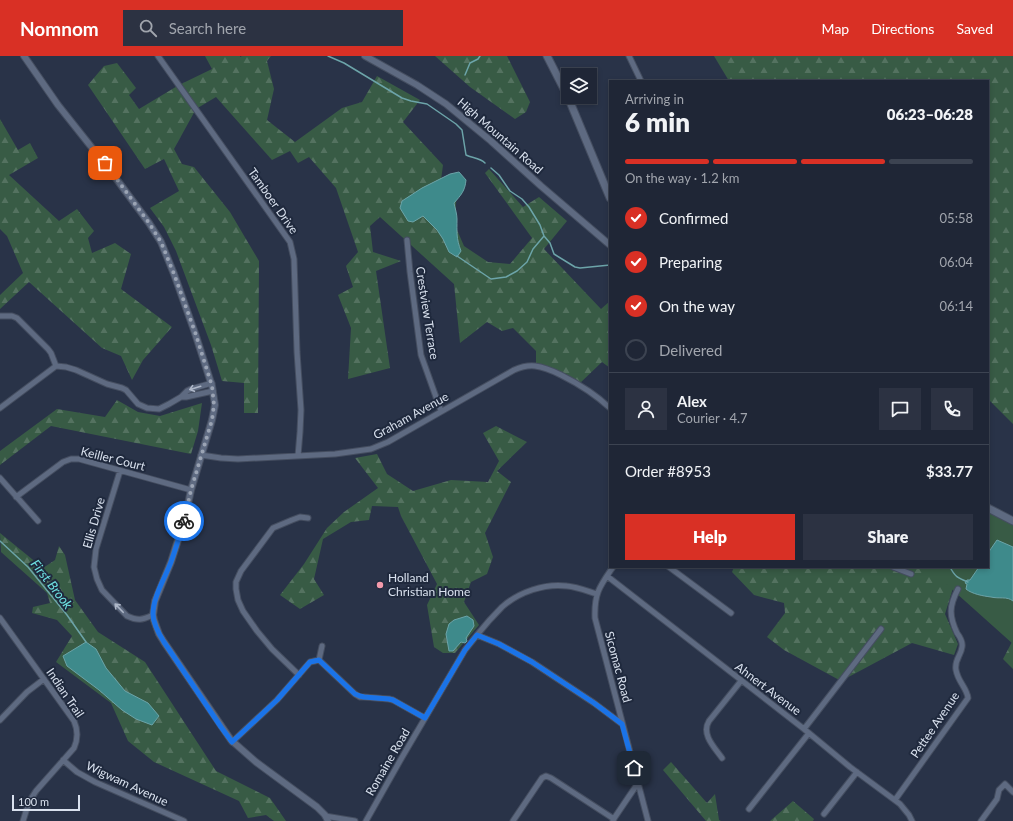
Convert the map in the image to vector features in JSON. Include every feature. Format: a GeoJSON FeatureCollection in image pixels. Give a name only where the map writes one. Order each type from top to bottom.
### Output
{"type":"FeatureCollection","features":[{"type":"Feature","properties":{"kind":"main road"},"geometry":{"type":"LineString","coordinates":[[547,56],[561,83]]}},
{"type":"Feature","properties":{"kind":"main road"},"geometry":{"type":"LineString","coordinates":[[571,104],[609,196]]}},
{"type":"Feature","properties":{"kind":"main road"},"geometry":{"type":"LineString","coordinates":[[989,509],[1013,521]]}},
{"type":"Feature","properties":{"kind":"street"},"geometry":{"type":"LineString","coordinates":[[24,56],[58,106],[112,173],[149,223],[161,242],[172,268],[212,383],[214,405],[213,415],[191,490],[181,532],[171,562],[155,601],[153,615],[159,634],[232,742],[271,774],[317,807],[327,818],[355,821]]}},
{"type":"Feature","properties":{"kind":"street","name":"Tamboer Drive"},"geometry":{"type":"LineString","coordinates":[[158,56],[290,242],[294,259],[297,352],[301,410],[298,456]]}},
{"type":"Feature","properties":{"kind":"street","name":"High Mountain Road"},"geometry":{"type":"LineString","coordinates":[[365,56],[417,85],[446,104],[491,141],[609,244]]}},
{"type":"Feature","properties":{"kind":"street"},"geometry":{"type":"LineString","coordinates":[[629,56],[641,80]]}},
{"type":"Feature","properties":{"kind":"street","name":"Crestview Terrace"},"geometry":{"type":"LineString","coordinates":[[407,240],[421,355],[441,411]]}},
{"type":"Feature","properties":{"kind":"street"},"geometry":{"type":"LineString","coordinates":[[0,316],[12,316],[17,318],[48,349],[56,366]]}},
{"type":"Feature","properties":{"kind":"street"},"geometry":{"type":"LineString","coordinates":[[0,408],[56,366],[76,370],[107,384],[122,388],[126,390],[138,404],[148,408],[159,409],[181,397],[191,389],[212,383]]}},
{"type":"Feature","properties":{"kind":"street","name":"Graham Avenue"},"geometry":{"type":"LineString","coordinates":[[201,455],[238,459],[335,454],[376,448],[514,370],[525,366],[535,366],[552,371],[581,385],[609,407]]}},
{"type":"Feature","properties":{"kind":"street"},"geometry":{"type":"LineString","coordinates":[[181,397],[213,391]]}},
{"type":"Feature","properties":{"kind":"street","name":"Keiller Court"},"geometry":{"type":"LineString","coordinates":[[16,497],[67,460],[71,459],[80,459],[191,490]]}},
{"type":"Feature","properties":{"kind":"street","name":"Ellis Drive"},"geometry":{"type":"LineString","coordinates":[[120,470],[96,549],[94,567],[102,590],[127,616],[139,620],[153,615]]}},
{"type":"Feature","properties":{"kind":"street"},"geometry":{"type":"LineString","coordinates":[[0,478],[38,521]]}},
{"type":"Feature","properties":{"kind":"street"},"geometry":{"type":"LineString","coordinates":[[299,675],[272,649],[257,631],[240,606],[236,582],[241,571],[273,528],[300,517],[308,518]]}},
{"type":"Feature","properties":{"kind":"street","name":"Sicomac Road"},"geometry":{"type":"LineString","coordinates":[[612,568],[597,594],[595,601],[595,618],[648,821]]}},
{"type":"Feature","properties":{"kind":"street"},"geometry":{"type":"LineString","coordinates":[[670,568],[731,613]]}},
{"type":"Feature","properties":{"kind":"street"},"geometry":{"type":"LineString","coordinates":[[896,568],[911,574]]}},
{"type":"Feature","properties":{"kind":"street","name":"Ahnert Avenue"},"geometry":{"type":"LineString","coordinates":[[607,576],[900,804],[912,821]]}},
{"type":"Feature","properties":{"kind":"street","name":"Romaine Road"},"geometry":{"type":"LineString","coordinates":[[366,821],[465,650],[502,607],[532,590],[546,586],[571,586],[597,594]]}},
{"type":"Feature","properties":{"kind":"street","name":"Pettee Avenue"},"geometry":{"type":"LineString","coordinates":[[895,800],[968,698],[967,693],[961,685],[956,669],[956,662],[962,648],[962,643],[952,622],[950,614],[955,594],[958,589]]}},
{"type":"Feature","properties":{"kind":"street","name":"Indian Trail"},"geometry":{"type":"LineString","coordinates":[[0,618],[74,721],[77,732],[76,744],[71,752],[47,777],[32,796],[23,821]]}},
{"type":"Feature","properties":{"kind":"street"},"geometry":{"type":"LineString","coordinates":[[804,729],[881,629]]}},
{"type":"Feature","properties":{"kind":"street"},"geometry":{"type":"LineString","coordinates":[[477,635],[499,644],[532,662],[594,703],[622,724]]}},
{"type":"Feature","properties":{"kind":"street"},"geometry":{"type":"LineString","coordinates":[[319,660],[322,646]]}},
{"type":"Feature","properties":{"kind":"street"},"geometry":{"type":"LineString","coordinates":[[232,742],[277,700],[310,662],[319,660]]}},
{"type":"Feature","properties":{"kind":"street"},"geometry":{"type":"LineString","coordinates":[[319,660],[355,694],[393,700],[425,718]]}},
{"type":"Feature","properties":{"kind":"street"},"geometry":{"type":"LineString","coordinates":[[0,720],[27,692],[44,679]]}},
{"type":"Feature","properties":{"kind":"street"},"geometry":{"type":"LineString","coordinates":[[722,758],[708,736],[706,726],[741,681]]}},
{"type":"Feature","properties":{"kind":"street"},"geometry":{"type":"LineString","coordinates":[[749,809],[809,733]]}},
{"type":"Feature","properties":{"kind":"street","name":"Wigwam Avenue"},"geometry":{"type":"LineString","coordinates":[[63,760],[77,772],[95,782],[184,821]]}},
{"type":"Feature","properties":{"kind":"street"},"geometry":{"type":"LineString","coordinates":[[824,814],[857,772]]}},
{"type":"Feature","properties":{"kind":"street"},"geometry":{"type":"LineString","coordinates":[[513,821],[542,778],[546,776],[613,820],[638,783]]}},
{"type":"Feature","properties":{"kind":"street"},"geometry":{"type":"LineString","coordinates":[[981,821],[997,799],[999,790],[1005,784],[1013,792]]}},
{"type":"Feature","properties":{"kind":"green space"},"geometry":{"type":"Polygon","coordinates":[[[205,56],[271,56],[267,61],[274,89],[267,120],[295,142],[342,108],[362,102],[377,76],[420,100],[403,122],[443,165],[441,180],[458,184],[454,223],[464,246],[488,262],[510,264],[532,238],[485,173],[489,169],[523,207],[539,197],[567,221],[544,249],[601,309],[609,302],[609,367],[602,362],[578,385],[567,381],[536,365],[536,351],[513,328],[502,331],[487,322],[460,343],[454,284],[380,217],[370,226],[373,252],[401,261],[376,271],[390,368],[348,379],[351,328],[338,295],[353,287],[346,266],[358,252],[336,188],[309,157],[298,163],[290,151],[272,160],[216,97],[196,109],[174,149],[182,164],[194,167],[230,212],[259,261],[258,413],[244,413],[244,383],[222,381],[211,345],[176,251],[164,227],[150,208],[179,191],[164,159],[145,169],[88,85],[104,66],[117,63],[136,88],[129,95],[139,109],[179,85],[212,69],[205,56]]]}},
{"type":"Feature","properties":{"kind":"green space"},"geometry":{"type":"Polygon","coordinates":[[[435,56],[507,56],[530,102],[526,112],[515,119],[470,87],[435,56]]]}},
{"type":"Feature","properties":{"kind":"green space"},"geometry":{"type":"Polygon","coordinates":[[[714,56],[1013,56],[1013,424],[989,400],[989,80],[728,80],[714,56]]]}},
{"type":"Feature","properties":{"kind":"green space"},"geometry":{"type":"Polygon","coordinates":[[[0,119],[18,150],[30,143],[38,158],[9,175],[59,221],[77,209],[94,231],[88,238],[92,253],[115,243],[131,254],[121,289],[172,327],[143,360],[132,380],[121,356],[102,348],[29,282],[0,309],[0,295],[23,273],[7,236],[0,229],[0,119]]]}},
{"type":"Feature","properties":{"kind":"green space"},"geometry":{"type":"Polygon","coordinates":[[[117,400],[138,412],[160,416],[202,403],[198,431],[191,454],[51,426],[0,465],[0,451],[57,409],[105,417],[117,400]]]}},
{"type":"Feature","properties":{"kind":"green space"},"geometry":{"type":"Polygon","coordinates":[[[496,426],[527,442],[497,471],[511,482],[485,533],[493,557],[487,574],[471,582],[464,602],[479,625],[455,653],[443,653],[434,647],[427,605],[437,584],[401,516],[398,507],[372,506],[369,520],[351,522],[323,539],[314,579],[324,595],[300,609],[280,595],[304,564],[327,528],[344,512],[378,488],[355,458],[377,454],[387,474],[413,491],[451,480],[488,482],[499,461],[483,433],[496,426]]]}},
{"type":"Feature","properties":{"kind":"green space"},"geometry":{"type":"Polygon","coordinates":[[[989,508],[1013,521],[1013,644],[928,568],[989,568],[989,508]]]}},
{"type":"Feature","properties":{"kind":"green space"},"geometry":{"type":"Polygon","coordinates":[[[0,533],[43,568],[55,560],[59,546],[65,555],[75,600],[98,632],[145,662],[216,771],[270,798],[286,821],[274,821],[266,815],[248,818],[239,801],[154,762],[128,741],[111,703],[56,662],[72,636],[57,620],[32,613],[33,607],[50,603],[47,593],[1,552],[0,533]]]}},
{"type":"Feature","properties":{"kind":"green space"},"geometry":{"type":"Polygon","coordinates":[[[734,568],[980,568],[1013,601],[954,585],[945,614],[958,644],[954,655],[912,643],[841,681],[784,650],[767,637],[785,613],[784,603],[754,595],[732,572],[734,568]]]}},
{"type":"Feature","properties":{"kind":"green space"},"geometry":{"type":"Polygon","coordinates":[[[1013,640],[1013,669],[1003,659],[1013,640]]]}},
{"type":"Feature","properties":{"kind":"green space"},"geometry":{"type":"Polygon","coordinates":[[[671,762],[707,803],[715,794],[719,820],[721,821],[706,821],[663,770],[671,762]]]}},
{"type":"Feature","properties":{"kind":"green space"},"geometry":{"type":"Polygon","coordinates":[[[793,801],[814,819],[813,821],[770,821],[793,801]]]}},
{"type":"Feature","properties":{"kind":"shaded area"},"geometry":{"type":"Polygon","coordinates":[[[459,172],[466,180],[462,193],[454,203],[457,217],[459,246],[461,251],[457,257],[449,252],[437,230],[423,216],[413,222],[408,221],[400,208],[402,201],[422,188],[450,174],[459,172]]]}},
{"type":"Feature","properties":{"kind":"shaded area"},"geometry":{"type":"Polygon","coordinates":[[[997,540],[1013,547],[1013,601],[1011,599],[994,598],[978,594],[966,589],[967,584],[965,583],[967,580],[970,580],[978,568],[989,568],[989,552],[997,540]]]}},
{"type":"Feature","properties":{"kind":"shaded area"},"geometry":{"type":"Polygon","coordinates":[[[467,616],[473,620],[474,626],[466,638],[467,641],[465,643],[461,642],[453,651],[449,651],[446,634],[449,624],[454,620],[467,616]]]}},
{"type":"Feature","properties":{"kind":"shaded area"},"geometry":{"type":"Polygon","coordinates":[[[86,642],[96,649],[106,668],[125,691],[148,703],[159,716],[152,725],[136,719],[122,710],[99,690],[67,666],[63,656],[86,642]]]}},
{"type":"Feature","properties":{"kind":"waterway"},"geometry":{"type":"LineString","coordinates":[[328,56],[344,63],[402,98],[427,104],[456,124],[462,130],[466,155],[481,160],[485,163]]}},
{"type":"Feature","properties":{"kind":"waterway"},"geometry":{"type":"LineString","coordinates":[[465,75],[470,63],[478,59],[480,56]]}},
{"type":"Feature","properties":{"kind":"waterway"},"geometry":{"type":"LineString","coordinates":[[491,168],[499,175],[510,191],[522,199],[529,207],[540,225],[544,236],[550,243],[554,254],[575,267],[580,268],[609,265]]}},
{"type":"Feature","properties":{"kind":"waterway"},"geometry":{"type":"LineString","coordinates":[[457,256],[491,279],[506,277],[517,271],[527,262],[533,249],[544,236]]}},
{"type":"Feature","properties":{"kind":"waterway","name":"First Brook"},"geometry":{"type":"LineString","coordinates":[[0,541],[28,567],[67,615],[86,642]]}},
{"type":"Feature","properties":{"kind":"waterway"},"geometry":{"type":"LineString","coordinates":[[951,568],[957,577],[968,582]]}},
{"type":"Feature","properties":{"kind":"way so far"},"geometry":{"type":"LineString","coordinates":[[105,163],[161,242],[195,332],[214,393],[214,411],[212,420],[191,490],[184,521]]}},
{"type":"Feature","properties":{"kind":"place","name":"Holland Christian Home"},"geometry":{"type":"Point","coordinates":[380,585]}},
{"type":"Feature","properties":{"kind":"route"},"geometry":{"type":"LineString","coordinates":[[184,521],[171,562],[155,601],[153,615],[154,620],[159,634],[164,642],[232,742],[277,700],[310,662],[319,660],[355,694],[364,697],[393,700],[425,718],[465,650],[477,635],[499,644],[526,658],[594,703],[622,724],[634,768]]}}]}
